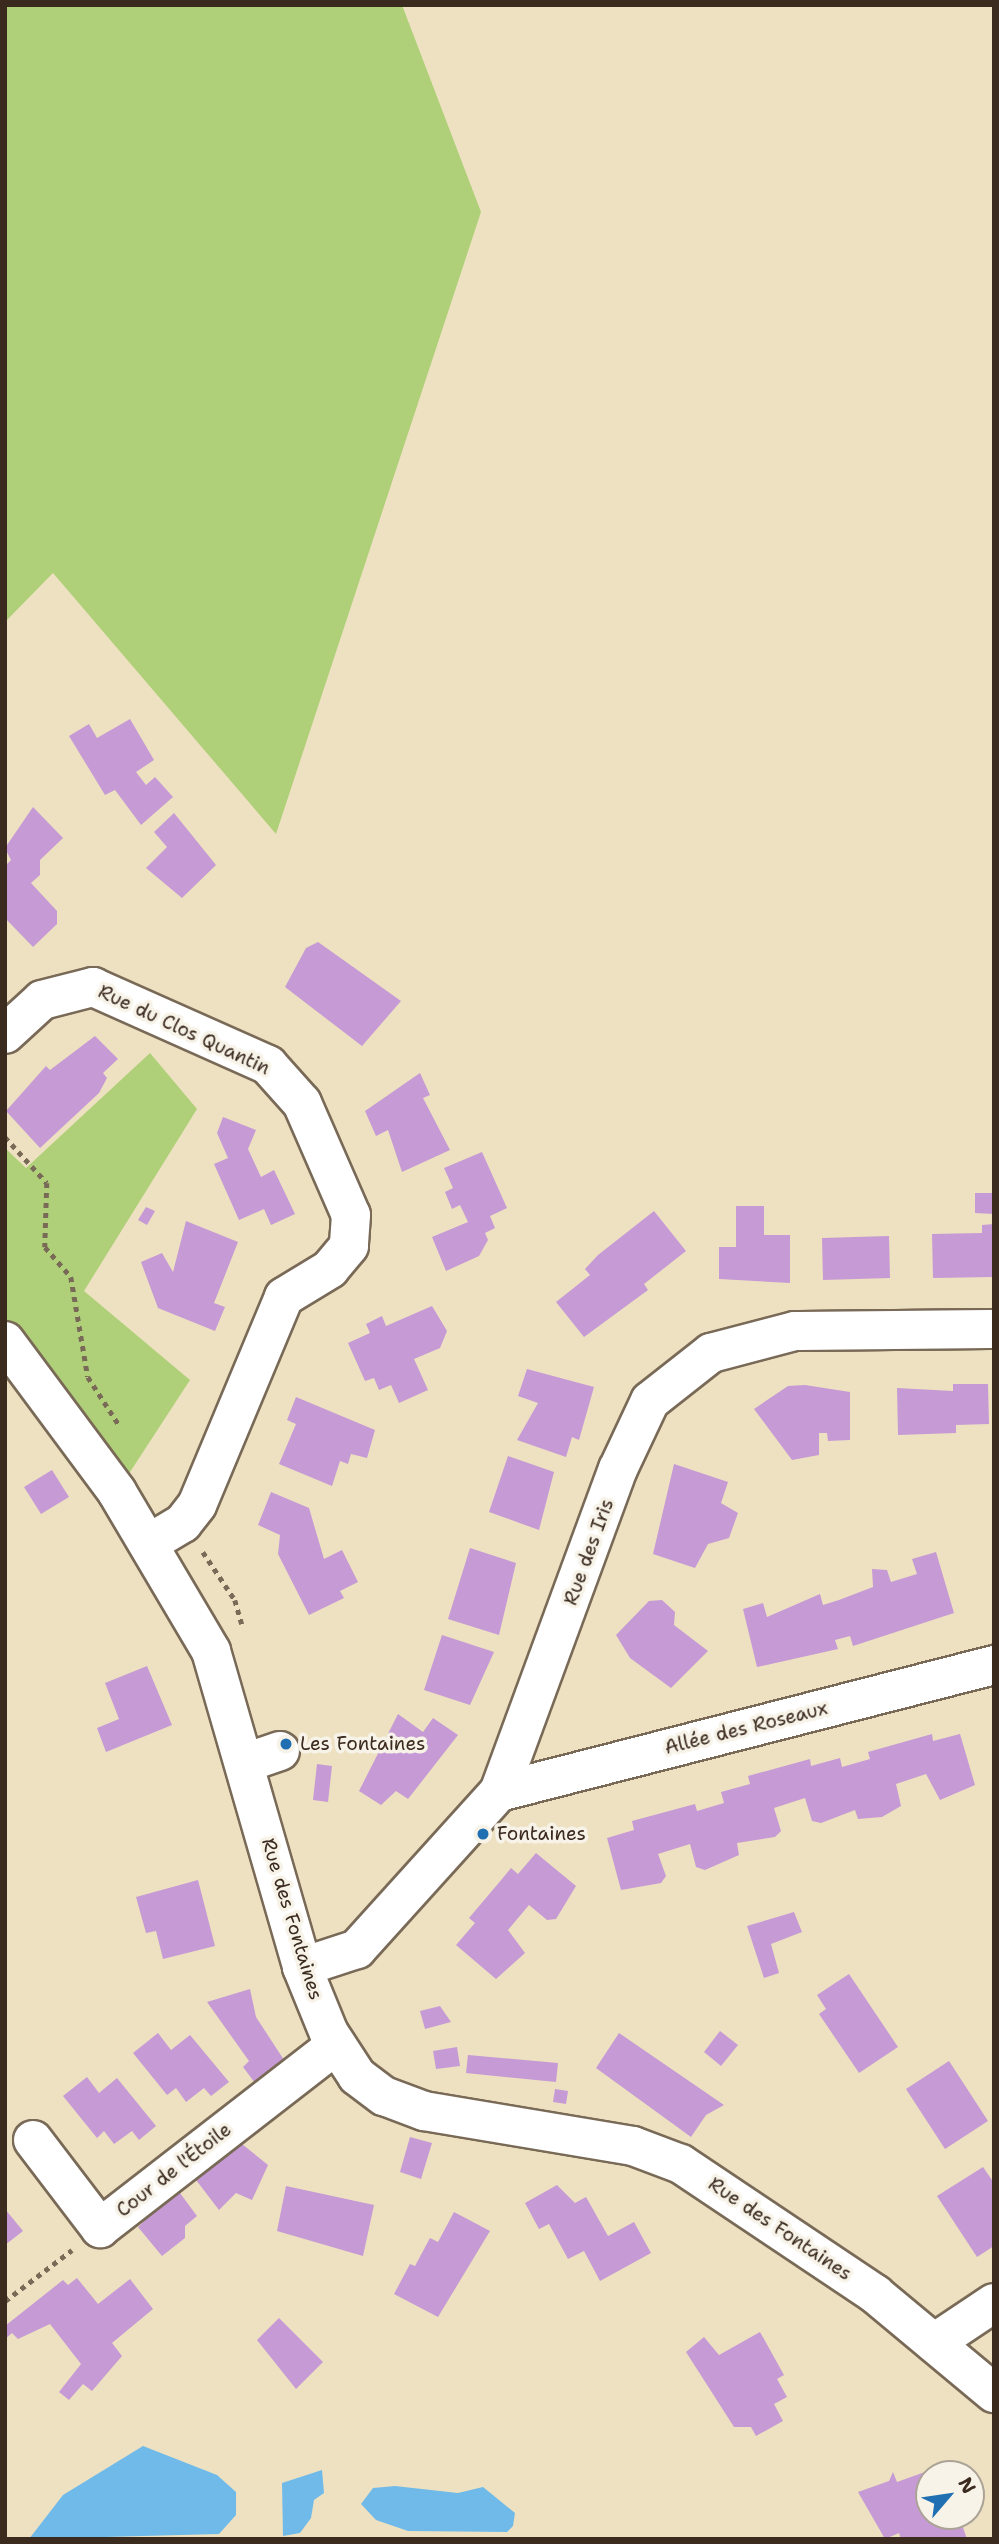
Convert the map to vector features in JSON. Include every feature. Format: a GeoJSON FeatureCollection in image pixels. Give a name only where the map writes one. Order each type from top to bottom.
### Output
{"type":"FeatureCollection","features":[{"type":"Feature","properties":{"kind":"street","name":"Rue du Clos Quantin"},"geometry":{"type":"LineString","coordinates":[[5,1034],[42,1000],[93,987],[268,1065],[302,1103],[351,1215],[349,1246],[336,1261],[284,1297],[197,1505],[183,1523],[150,1543]]}},
{"type":"Feature","properties":{"kind":"street","name":"Rue des Iris"},"geometry":{"type":"LineString","coordinates":[[302,1966],[357,1949],[499,1792],[618,1469],[650,1401],[711,1353],[795,1331],[994,1329]]}},
{"type":"Feature","properties":{"kind":"street","name":"Rue des Fontaines"},"geometry":{"type":"LineString","coordinates":[[5,1341],[150,1543],[211,1651],[263,1757],[302,1966],[336,2045],[357,2076],[384,2096],[424,2111],[633,2146],[681,2164],[769,2218],[994,2393]]}},
{"type":"Feature","properties":{"kind":"street","name":"Allée des Roseaux"},"geometry":{"type":"LineString","coordinates":[[499,1792],[994,1665]]}},
{"type":"Feature","properties":{"kind":"street","name":"Cour de l'Étoile"},"geometry":{"type":"LineString","coordinates":[[33,2140],[100,2228],[336,2045]]}},
{"type":"Feature","properties":{"kind":"street"},"geometry":{"type":"LineString","coordinates":[[933,2343],[994,2303]]}},
{"type":"Feature","properties":{"kind":"path"},"geometry":{"type":"LineString","coordinates":[[5,1137],[47,1183],[46,1247],[71,1278],[88,1377],[124,1433]]}},
{"type":"Feature","properties":{"kind":"path"},"geometry":{"type":"LineString","coordinates":[[5,2301],[100,2228]]}},
{"type":"Feature","properties":{"kind":"green space"},"geometry":{"type":"Polygon","coordinates":[[[5,5],[402,5],[481,212],[276,834],[53,573],[5,622],[5,5]]]}},
{"type":"Feature","properties":{"kind":"green space"},"geometry":{"type":"Polygon","coordinates":[[[150,1053],[197,1109],[84,1291],[190,1380],[117,1492],[5,1350],[5,1148],[26,1168],[150,1053]]]}},
{"type":"Feature","properties":{"kind":"water"},"geometry":{"type":"Polygon","coordinates":[[[143,2446],[217,2475],[236,2492],[236,2515],[219,2534],[29,2539],[63,2495],[143,2446]]]}},
{"type":"Feature","properties":{"kind":"water"},"geometry":{"type":"Polygon","coordinates":[[[322,2470],[324,2493],[314,2500],[311,2518],[300,2533],[283,2536],[282,2483],[322,2470]]]}},
{"type":"Feature","properties":{"kind":"water"},"geometry":{"type":"Polygon","coordinates":[[[395,2486],[458,2493],[483,2487],[515,2513],[513,2526],[507,2532],[408,2531],[376,2520],[361,2504],[373,2488],[395,2486]]]}},
{"type":"Feature","properties":{"kind":"building"},"geometry":{"type":"Polygon","coordinates":[[[130,719],[154,760],[136,772],[146,785],[155,777],[173,797],[141,825],[115,790],[105,795],[69,736],[89,724],[97,738],[130,719]]]}},
{"type":"Feature","properties":{"kind":"building"},"geometry":{"type":"Polygon","coordinates":[[[33,807],[63,838],[40,860],[40,875],[31,883],[57,911],[57,924],[33,947],[5,918],[5,866],[11,860],[5,848],[33,807]]]}},
{"type":"Feature","properties":{"kind":"building"},"geometry":{"type":"Polygon","coordinates":[[[174,813],[216,865],[182,898],[146,868],[167,847],[154,832],[174,813]]]}},
{"type":"Feature","properties":{"kind":"building"},"geometry":{"type":"Polygon","coordinates":[[[318,942],[401,1001],[362,1046],[285,987],[306,948],[318,942]]]}},
{"type":"Feature","properties":{"kind":"building"},"geometry":{"type":"Polygon","coordinates":[[[95,1036],[118,1059],[103,1073],[107,1078],[99,1093],[40,1148],[6,1111],[46,1066],[50,1070],[95,1036]]]}},
{"type":"Feature","properties":{"kind":"building"},"geometry":{"type":"Polygon","coordinates":[[[420,1073],[430,1095],[423,1098],[450,1150],[402,1172],[388,1130],[376,1136],[365,1111],[420,1073]]]}},
{"type":"Feature","properties":{"kind":"building"},"geometry":{"type":"Polygon","coordinates":[[[223,1117],[256,1130],[248,1149],[261,1177],[274,1170],[295,1214],[271,1225],[264,1209],[239,1220],[214,1164],[228,1158],[217,1133],[223,1117]]]}},
{"type":"Feature","properties":{"kind":"building"},"geometry":{"type":"Polygon","coordinates":[[[482,1152],[507,1208],[490,1216],[495,1228],[485,1233],[488,1240],[479,1256],[446,1271],[432,1237],[468,1222],[460,1205],[452,1209],[445,1192],[453,1188],[444,1168],[482,1152]]]}},
{"type":"Feature","properties":{"kind":"building"},"geometry":{"type":"Polygon","coordinates":[[[975,1193],[994,1193],[994,1214],[975,1213],[975,1193]]]}},
{"type":"Feature","properties":{"kind":"building"},"geometry":{"type":"Polygon","coordinates":[[[736,1206],[764,1206],[764,1235],[790,1235],[790,1283],[719,1279],[719,1247],[736,1247],[736,1206]]]}},
{"type":"Feature","properties":{"kind":"building"},"geometry":{"type":"Polygon","coordinates":[[[146,1207],[155,1211],[147,1225],[138,1220],[146,1207]]]}},
{"type":"Feature","properties":{"kind":"building"},"geometry":{"type":"Polygon","coordinates":[[[654,1211],[686,1251],[644,1284],[648,1290],[584,1337],[556,1302],[590,1275],[585,1269],[598,1255],[654,1211]]]}},
{"type":"Feature","properties":{"kind":"building"},"geometry":{"type":"Polygon","coordinates":[[[186,1221],[238,1242],[214,1303],[225,1307],[215,1331],[158,1308],[141,1262],[162,1253],[173,1272],[186,1221]]]}},
{"type":"Feature","properties":{"kind":"building"},"geometry":{"type":"Polygon","coordinates":[[[994,1224],[994,1277],[933,1278],[932,1234],[982,1233],[982,1225],[994,1224]]]}},
{"type":"Feature","properties":{"kind":"building"},"geometry":{"type":"Polygon","coordinates":[[[889,1236],[890,1278],[823,1280],[822,1238],[889,1236]]]}},
{"type":"Feature","properties":{"kind":"building"},"geometry":{"type":"Polygon","coordinates":[[[432,1306],[447,1331],[440,1348],[414,1359],[428,1390],[399,1403],[391,1385],[379,1390],[374,1378],[365,1381],[348,1343],[370,1333],[366,1324],[382,1316],[386,1326],[432,1306]]]}},
{"type":"Feature","properties":{"kind":"building"},"geometry":{"type":"Polygon","coordinates":[[[527,1369],[594,1387],[579,1440],[572,1437],[566,1457],[517,1440],[538,1403],[518,1396],[527,1369]]]}},
{"type":"Feature","properties":{"kind":"building"},"geometry":{"type":"Polygon","coordinates":[[[953,1384],[988,1384],[989,1424],[956,1425],[956,1433],[898,1435],[897,1388],[953,1391],[953,1384]]]}},
{"type":"Feature","properties":{"kind":"building"},"geometry":{"type":"Polygon","coordinates":[[[805,1385],[850,1392],[850,1440],[828,1441],[827,1433],[819,1433],[819,1455],[792,1460],[754,1409],[788,1386],[805,1385]]]}},
{"type":"Feature","properties":{"kind":"building"},"geometry":{"type":"Polygon","coordinates":[[[296,1397],[375,1430],[367,1458],[351,1454],[348,1464],[340,1461],[332,1486],[279,1464],[296,1424],[287,1420],[296,1397]]]}},
{"type":"Feature","properties":{"kind":"building"},"geometry":{"type":"Polygon","coordinates":[[[508,1456],[554,1472],[539,1530],[489,1512],[508,1456]]]}},
{"type":"Feature","properties":{"kind":"building"},"geometry":{"type":"Polygon","coordinates":[[[674,1464],[728,1482],[721,1503],[738,1513],[729,1538],[708,1544],[695,1568],[653,1554],[674,1464]]]}},
{"type":"Feature","properties":{"kind":"building"},"geometry":{"type":"Polygon","coordinates":[[[52,1470],[69,1497],[41,1514],[24,1487],[52,1470]]]}},
{"type":"Feature","properties":{"kind":"building"},"geometry":{"type":"Polygon","coordinates":[[[271,1492],[309,1508],[324,1559],[342,1550],[358,1582],[340,1591],[344,1598],[309,1615],[278,1554],[280,1535],[258,1525],[271,1492]]]}},
{"type":"Feature","properties":{"kind":"building"},"geometry":{"type":"Polygon","coordinates":[[[470,1548],[516,1563],[499,1635],[448,1619],[470,1548]]]}},
{"type":"Feature","properties":{"kind":"building"},"geometry":{"type":"Polygon","coordinates":[[[936,1552],[954,1613],[853,1646],[850,1636],[835,1640],[838,1649],[757,1667],[743,1609],[763,1603],[767,1617],[820,1594],[823,1605],[873,1587],[872,1569],[887,1570],[891,1582],[917,1574],[912,1559],[936,1552]]]}},
{"type":"Feature","properties":{"kind":"building"},"geometry":{"type":"Polygon","coordinates":[[[662,1600],[675,1612],[674,1625],[708,1651],[671,1688],[630,1658],[616,1635],[649,1601],[662,1600]]]}},
{"type":"Feature","properties":{"kind":"building"},"geometry":{"type":"Polygon","coordinates":[[[442,1635],[494,1652],[470,1705],[424,1690],[442,1635]]]}},
{"type":"Feature","properties":{"kind":"building"},"geometry":{"type":"Polygon","coordinates":[[[147,1666],[172,1725],[106,1752],[97,1728],[119,1719],[105,1683],[147,1666]]]}},
{"type":"Feature","properties":{"kind":"building"},"geometry":{"type":"Polygon","coordinates":[[[398,1714],[423,1732],[433,1718],[458,1735],[408,1799],[396,1791],[381,1805],[359,1791],[398,1714]]]}},
{"type":"Feature","properties":{"kind":"building"},"geometry":{"type":"Polygon","coordinates":[[[932,1734],[933,1741],[960,1734],[975,1785],[940,1800],[926,1774],[896,1784],[901,1806],[882,1817],[858,1819],[855,1810],[821,1823],[812,1821],[805,1798],[774,1808],[781,1831],[775,1837],[737,1843],[739,1855],[705,1870],[696,1867],[690,1844],[658,1854],[666,1876],[661,1883],[621,1890],[607,1838],[634,1830],[632,1821],[695,1804],[697,1811],[724,1803],[721,1792],[750,1784],[748,1776],[810,1759],[811,1766],[840,1758],[842,1767],[870,1759],[868,1752],[932,1734]]]}},
{"type":"Feature","properties":{"kind":"building"},"geometry":{"type":"Polygon","coordinates":[[[317,1764],[332,1766],[328,1802],[313,1800],[317,1764]]]}},
{"type":"Feature","properties":{"kind":"building"},"geometry":{"type":"Polygon","coordinates":[[[536,1853],[576,1886],[556,1919],[547,1920],[529,1905],[508,1930],[525,1953],[496,1979],[456,1945],[475,1923],[469,1918],[511,1868],[518,1874],[536,1853]]]}},
{"type":"Feature","properties":{"kind":"building"},"geometry":{"type":"Polygon","coordinates":[[[198,1880],[215,1946],[163,1959],[156,1931],[146,1933],[136,1897],[198,1880]]]}},
{"type":"Feature","properties":{"kind":"building"},"geometry":{"type":"Polygon","coordinates":[[[794,1912],[802,1932],[771,1944],[779,1973],[764,1978],[747,1926],[794,1912]]]}},
{"type":"Feature","properties":{"kind":"building"},"geometry":{"type":"Polygon","coordinates":[[[849,1974],[898,2047],[859,2073],[819,2014],[826,2009],[817,1995],[849,1974]]]}},
{"type":"Feature","properties":{"kind":"building"},"geometry":{"type":"Polygon","coordinates":[[[250,1989],[256,2017],[284,2060],[255,2083],[243,2067],[249,2061],[207,2002],[250,1989]]]}},
{"type":"Feature","properties":{"kind":"building"},"geometry":{"type":"Polygon","coordinates":[[[440,2006],[451,2022],[425,2029],[420,2011],[440,2006]]]}},
{"type":"Feature","properties":{"kind":"building"},"geometry":{"type":"Polygon","coordinates":[[[720,2031],[738,2045],[721,2066],[704,2052],[720,2031]]]}},
{"type":"Feature","properties":{"kind":"building"},"geometry":{"type":"Polygon","coordinates":[[[158,2033],[171,2050],[190,2035],[229,2082],[211,2096],[204,2088],[186,2102],[176,2088],[167,2095],[133,2053],[158,2033]]]}},
{"type":"Feature","properties":{"kind":"building"},"geometry":{"type":"Polygon","coordinates":[[[619,2033],[724,2105],[706,2115],[691,2137],[596,2068],[619,2033]]]}},
{"type":"Feature","properties":{"kind":"building"},"geometry":{"type":"Polygon","coordinates":[[[457,2047],[460,2066],[436,2069],[433,2051],[457,2047]]]}},
{"type":"Feature","properties":{"kind":"building"},"geometry":{"type":"Polygon","coordinates":[[[468,2055],[558,2063],[556,2082],[466,2073],[468,2055]]]}},
{"type":"Feature","properties":{"kind":"building"},"geometry":{"type":"Polygon","coordinates":[[[949,2061],[988,2121],[945,2149],[906,2089],[949,2061]]]}},
{"type":"Feature","properties":{"kind":"building"},"geometry":{"type":"Polygon","coordinates":[[[87,2077],[99,2093],[117,2078],[156,2126],[139,2140],[132,2131],[114,2144],[104,2131],[97,2138],[63,2096],[87,2077]]]}},
{"type":"Feature","properties":{"kind":"building"},"geometry":{"type":"Polygon","coordinates":[[[555,2089],[568,2091],[566,2104],[553,2102],[555,2089]]]}},
{"type":"Feature","properties":{"kind":"building"},"geometry":{"type":"Polygon","coordinates":[[[410,2137],[432,2143],[421,2179],[400,2172],[410,2137]]]}},
{"type":"Feature","properties":{"kind":"building"},"geometry":{"type":"Polygon","coordinates":[[[237,2140],[268,2165],[252,2200],[236,2193],[219,2210],[196,2180],[237,2140]]]}},
{"type":"Feature","properties":{"kind":"building"},"geometry":{"type":"Polygon","coordinates":[[[983,2167],[994,2183],[994,2246],[977,2257],[937,2196],[983,2167]]]}},
{"type":"Feature","properties":{"kind":"building"},"geometry":{"type":"Polygon","coordinates":[[[557,2185],[575,2203],[586,2197],[608,2236],[634,2222],[651,2253],[600,2281],[584,2251],[568,2259],[549,2224],[539,2229],[525,2203],[557,2185]]]}},
{"type":"Feature","properties":{"kind":"building"},"geometry":{"type":"Polygon","coordinates":[[[286,2186],[374,2205],[363,2256],[277,2231],[286,2186]]]}},
{"type":"Feature","properties":{"kind":"building"},"geometry":{"type":"Polygon","coordinates":[[[177,2189],[197,2216],[185,2226],[185,2238],[162,2256],[138,2227],[177,2189]]]}},
{"type":"Feature","properties":{"kind":"building"},"geometry":{"type":"Polygon","coordinates":[[[5,2209],[23,2231],[5,2245],[5,2209]]]}},
{"type":"Feature","properties":{"kind":"building"},"geometry":{"type":"Polygon","coordinates":[[[454,2212],[490,2231],[438,2317],[394,2294],[410,2264],[415,2266],[430,2238],[438,2242],[454,2212]]]}},
{"type":"Feature","properties":{"kind":"building"},"geometry":{"type":"Polygon","coordinates":[[[77,2278],[98,2304],[130,2279],[153,2309],[112,2343],[122,2356],[92,2391],[83,2384],[69,2400],[59,2392],[81,2364],[50,2324],[18,2339],[12,2333],[5,2339],[5,2326],[63,2280],[68,2285],[77,2278]]]}},
{"type":"Feature","properties":{"kind":"building"},"geometry":{"type":"Polygon","coordinates":[[[279,2318],[323,2362],[296,2389],[257,2340],[279,2318]]]}},
{"type":"Feature","properties":{"kind":"building"},"geometry":{"type":"Polygon","coordinates":[[[760,2332],[784,2375],[777,2379],[787,2397],[774,2404],[783,2421],[756,2436],[751,2427],[734,2427],[686,2352],[704,2337],[719,2355],[760,2332]]]}},
{"type":"Feature","properties":{"kind":"building"},"geometry":{"type":"Polygon","coordinates":[[[893,2472],[897,2482],[915,2476],[915,2530],[964,2530],[967,2539],[901,2539],[899,2533],[885,2539],[858,2492],[889,2481],[893,2472]]]}},
{"type":"Feature","properties":{"kind":"place","name":"Les Fontaines"},"geometry":{"type":"Point","coordinates":[286,1744]}},
{"type":"Feature","properties":{"kind":"place","name":"Fontaines"},"geometry":{"type":"Point","coordinates":[483,1834]}}]}
